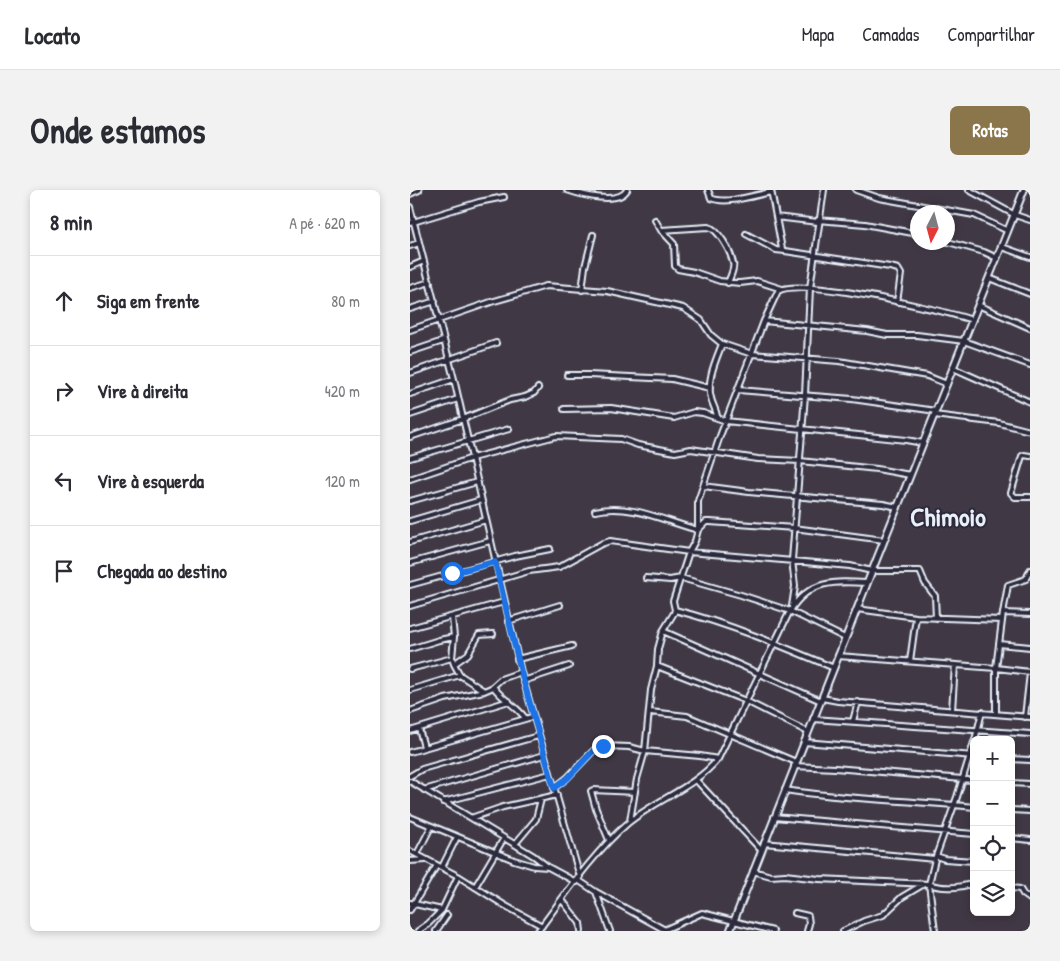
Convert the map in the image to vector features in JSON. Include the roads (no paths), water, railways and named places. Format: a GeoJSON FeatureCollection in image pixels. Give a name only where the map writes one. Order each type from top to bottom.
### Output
{"type":"FeatureCollection","features":[{"type":"Feature","properties":{"kind":"street"},"geometry":{"type":"LineString","coordinates":[[410,194],[418,190]]}},
{"type":"Feature","properties":{"kind":"street"},"geometry":{"type":"LineString","coordinates":[[567,190],[594,197],[619,197],[625,194],[627,190]]}},
{"type":"Feature","properties":{"kind":"street"},"geometry":{"type":"LineString","coordinates":[[708,190],[712,198],[718,201],[771,191],[782,249],[785,251]]}},
{"type":"Feature","properties":{"kind":"street"},"geometry":{"type":"LineString","coordinates":[[791,610],[795,586],[792,560],[806,395],[810,288],[818,221],[824,190]]}},
{"type":"Feature","properties":{"kind":"street"},"geometry":{"type":"LineString","coordinates":[[856,190],[879,198],[974,214],[1008,231]]}},
{"type":"Feature","properties":{"kind":"street"},"geometry":{"type":"LineString","coordinates":[[969,190],[1030,220]]}},
{"type":"Feature","properties":{"kind":"street"},"geometry":{"type":"LineString","coordinates":[[730,931],[1024,190]]}},
{"type":"Feature","properties":{"kind":"street"},"geometry":{"type":"LineString","coordinates":[[412,223],[479,202],[504,197]]}},
{"type":"Feature","properties":{"kind":"street"},"geometry":{"type":"LineString","coordinates":[[410,207],[412,223],[430,282],[454,379],[517,659],[532,717],[557,795],[578,879]]}},
{"type":"Feature","properties":{"kind":"street"},"geometry":{"type":"LineString","coordinates":[[776,217],[865,224],[910,232]]}},
{"type":"Feature","properties":{"kind":"street"},"geometry":{"type":"LineString","coordinates":[[655,220],[661,230],[674,244],[676,268],[728,283],[757,280],[782,289],[810,288],[949,312],[972,320]]}},
{"type":"Feature","properties":{"kind":"street"},"geometry":{"type":"LineString","coordinates":[[661,230],[713,228],[722,238],[733,262],[728,283]]}},
{"type":"Feature","properties":{"kind":"street"},"geometry":{"type":"LineString","coordinates":[[582,290],[594,234]]}},
{"type":"Feature","properties":{"kind":"street"},"geometry":{"type":"LineString","coordinates":[[746,234],[776,250],[890,267],[898,270],[900,274],[897,302]]}},
{"type":"Feature","properties":{"kind":"street"},"geometry":{"type":"LineString","coordinates":[[410,246],[419,243]]}},
{"type":"Feature","properties":{"kind":"street"},"geometry":{"type":"LineString","coordinates":[[955,244],[984,252],[997,258]]}},
{"type":"Feature","properties":{"kind":"street"},"geometry":{"type":"LineString","coordinates":[[1002,247],[1030,257]]}},
{"type":"Feature","properties":{"kind":"street"},"geometry":{"type":"LineString","coordinates":[[410,266],[424,261]]}},
{"type":"Feature","properties":{"kind":"street"},"geometry":{"type":"LineString","coordinates":[[989,278],[1030,294]]}},
{"type":"Feature","properties":{"kind":"street"},"geometry":{"type":"LineString","coordinates":[[410,288],[430,282]]}},
{"type":"Feature","properties":{"kind":"street"},"geometry":{"type":"LineString","coordinates":[[410,330],[491,302],[546,286],[607,291],[683,308],[702,320],[711,335],[722,344],[752,354],[839,361],[913,373],[947,384]]}},
{"type":"Feature","properties":{"kind":"street"},"geometry":{"type":"LineString","coordinates":[[630,821],[645,751],[651,690],[657,666],[658,649],[663,631],[675,610],[673,601],[698,530],[698,501],[714,453],[764,321],[775,297],[782,289]]}},
{"type":"Feature","properties":{"kind":"street"},"geometry":{"type":"LineString","coordinates":[[410,309],[435,301]]}},
{"type":"Feature","properties":{"kind":"street"},"geometry":{"type":"LineString","coordinates":[[978,305],[1030,328]]}},
{"type":"Feature","properties":{"kind":"street"},"geometry":{"type":"LineString","coordinates":[[764,321],[867,331],[887,335],[917,335],[964,341],[1030,365]]}},
{"type":"Feature","properties":{"kind":"street"},"geometry":{"type":"LineString","coordinates":[[410,352],[443,340]]}},
{"type":"Feature","properties":{"kind":"street"},"geometry":{"type":"LineString","coordinates":[[410,373],[496,343]]}},
{"type":"Feature","properties":{"kind":"street"},"geometry":{"type":"LineString","coordinates":[[717,416],[710,398],[710,388],[712,374],[722,344]]}},
{"type":"Feature","properties":{"kind":"street"},"geometry":{"type":"LineString","coordinates":[[953,368],[1030,402]]}},
{"type":"Feature","properties":{"kind":"street"},"geometry":{"type":"LineString","coordinates":[[568,375],[672,380],[710,388]]}},
{"type":"Feature","properties":{"kind":"street"},"geometry":{"type":"LineString","coordinates":[[410,394],[454,379]]}},
{"type":"Feature","properties":{"kind":"street"},"geometry":{"type":"LineString","coordinates":[[410,437],[463,419],[510,400],[525,397],[534,393],[538,388]]}},
{"type":"Feature","properties":{"kind":"street"},"geometry":{"type":"LineString","coordinates":[[738,390],[881,402],[999,423],[1030,431]]}},
{"type":"Feature","properties":{"kind":"street"},"geometry":{"type":"LineString","coordinates":[[410,415],[458,399]]}},
{"type":"Feature","properties":{"kind":"street"},"geometry":{"type":"LineString","coordinates":[[564,409],[611,408],[674,418],[694,412],[717,416],[726,421],[923,443]]}},
{"type":"Feature","properties":{"kind":"street"},"geometry":{"type":"LineString","coordinates":[[410,458],[510,429]]}},
{"type":"Feature","properties":{"kind":"street"},"geometry":{"type":"LineString","coordinates":[[410,479],[472,458],[556,436],[621,439],[638,445],[675,452],[691,449],[758,460],[800,461],[877,469],[910,476]]}},
{"type":"Feature","properties":{"kind":"street"},"geometry":{"type":"LineString","coordinates":[[1030,456],[1024,454],[1022,456],[1010,493],[1015,497],[1030,497]]}},
{"type":"Feature","properties":{"kind":"street"},"geometry":{"type":"LineString","coordinates":[[410,500],[477,482]]}},
{"type":"Feature","properties":{"kind":"street"},"geometry":{"type":"LineString","coordinates":[[703,486],[898,507]]}},
{"type":"Feature","properties":{"kind":"street"},"geometry":{"type":"LineString","coordinates":[[410,521],[481,500]]}},
{"type":"Feature","properties":{"kind":"street"},"geometry":{"type":"LineString","coordinates":[[595,511],[604,509],[642,512],[698,530]]}},
{"type":"Feature","properties":{"kind":"street"},"geometry":{"type":"LineString","coordinates":[[410,542],[486,520]]}},
{"type":"Feature","properties":{"kind":"street"},"geometry":{"type":"LineString","coordinates":[[698,530],[706,522],[710,522],[794,528],[884,540]]}},
{"type":"Feature","properties":{"kind":"street"},"geometry":{"type":"LineString","coordinates":[[410,563],[490,541]]}},
{"type":"Feature","properties":{"kind":"street"},"geometry":{"type":"LineString","coordinates":[[410,606],[530,571],[566,565],[606,541],[689,552],[850,566],[872,571],[920,571],[925,584],[935,596],[936,618]]}},
{"type":"Feature","properties":{"kind":"street"},"geometry":{"type":"LineString","coordinates":[[410,585],[515,556],[550,549]]}},
{"type":"Feature","properties":{"kind":"street"},"geometry":{"type":"LineString","coordinates":[[996,714],[996,668],[1008,585],[1028,579],[1030,570]]}},
{"type":"Feature","properties":{"kind":"street"},"geometry":{"type":"LineString","coordinates":[[646,578],[670,580],[680,578],[791,610],[845,638]]}},
{"type":"Feature","properties":{"kind":"street"},"geometry":{"type":"LineString","coordinates":[[538,931],[609,840],[630,821],[696,780],[718,759],[791,610],[805,593],[812,588],[830,583],[867,583]]}},
{"type":"Feature","properties":{"kind":"street"},"geometry":{"type":"LineString","coordinates":[[795,586],[805,593]]}},
{"type":"Feature","properties":{"kind":"street"},"geometry":{"type":"LineString","coordinates":[[410,628],[504,602]]}},
{"type":"Feature","properties":{"kind":"street"},"geometry":{"type":"LineString","coordinates":[[508,621],[560,605]]}},
{"type":"Feature","properties":{"kind":"street"},"geometry":{"type":"LineString","coordinates":[[675,610],[708,618],[834,668]]}},
{"type":"Feature","properties":{"kind":"street"},"geometry":{"type":"LineString","coordinates":[[856,610],[916,617],[1002,620]]}},
{"type":"Feature","properties":{"kind":"street"},"geometry":{"type":"LineString","coordinates":[[1003,613],[1030,614]]}},
{"type":"Feature","properties":{"kind":"street"},"geometry":{"type":"LineString","coordinates":[[452,616],[454,638],[452,658],[454,664],[460,675],[484,691]]}},
{"type":"Feature","properties":{"kind":"street"},"geometry":{"type":"LineString","coordinates":[[910,661],[916,617]]}},
{"type":"Feature","properties":{"kind":"street"},"geometry":{"type":"LineString","coordinates":[[663,631],[821,699],[1028,717],[1030,672],[838,656]]}},
{"type":"Feature","properties":{"kind":"street"},"geometry":{"type":"LineString","coordinates":[[454,664],[468,654],[479,634],[493,634]]}},
{"type":"Feature","properties":{"kind":"street"},"geometry":{"type":"LineString","coordinates":[[410,649],[439,640],[454,638]]}},
{"type":"Feature","properties":{"kind":"street"},"geometry":{"type":"LineString","coordinates":[[1000,644],[1030,647]]}},
{"type":"Feature","properties":{"kind":"street"},"geometry":{"type":"LineString","coordinates":[[517,659],[572,646]]}},
{"type":"Feature","properties":{"kind":"street"},"geometry":{"type":"LineString","coordinates":[[410,669],[452,658]]}},
{"type":"Feature","properties":{"kind":"street"},"geometry":{"type":"LineString","coordinates":[[952,710],[955,665]]}},
{"type":"Feature","properties":{"kind":"street"},"geometry":{"type":"LineString","coordinates":[[523,681],[569,666]]}},
{"type":"Feature","properties":{"kind":"street"},"geometry":{"type":"LineString","coordinates":[[657,666],[746,701],[808,732]]}},
{"type":"Feature","properties":{"kind":"street"},"geometry":{"type":"LineString","coordinates":[[410,711],[445,699],[484,691],[494,686],[501,679],[521,672]]}},
{"type":"Feature","properties":{"kind":"street"},"geometry":{"type":"LineString","coordinates":[[410,690],[460,675]]}},
{"type":"Feature","properties":{"kind":"street"},"geometry":{"type":"LineString","coordinates":[[494,686],[499,693],[517,707],[525,718]]}},
{"type":"Feature","properties":{"kind":"street"},"geometry":{"type":"LineString","coordinates":[[410,732],[509,701]]}},
{"type":"Feature","properties":{"kind":"street"},"geometry":{"type":"LineString","coordinates":[[852,721],[858,702]]}},
{"type":"Feature","properties":{"kind":"street"},"geometry":{"type":"LineString","coordinates":[[650,712],[687,716],[795,764],[970,780]]}},
{"type":"Feature","properties":{"kind":"street"},"geometry":{"type":"LineString","coordinates":[[976,736],[982,712]]}},
{"type":"Feature","properties":{"kind":"street"},"geometry":{"type":"LineString","coordinates":[[410,752],[532,717]]}},
{"type":"Feature","properties":{"kind":"street"},"geometry":{"type":"LineString","coordinates":[[813,719],[1030,734]]}},
{"type":"Feature","properties":{"kind":"street"},"geometry":{"type":"LineString","coordinates":[[419,728],[424,747]]}},
{"type":"Feature","properties":{"kind":"street"},"geometry":{"type":"LineString","coordinates":[[410,776],[422,769],[538,736]]}},
{"type":"Feature","properties":{"kind":"street"},"geometry":{"type":"LineString","coordinates":[[804,742],[970,756]]}},
{"type":"Feature","properties":{"kind":"street"},"geometry":{"type":"LineString","coordinates":[[554,788],[568,778],[594,750],[603,746],[718,759]]}},
{"type":"Feature","properties":{"kind":"street"},"geometry":{"type":"LineString","coordinates":[[424,790],[544,755]]}},
{"type":"Feature","properties":{"kind":"street"},"geometry":{"type":"LineString","coordinates":[[935,931],[926,884],[970,759]]}},
{"type":"Feature","properties":{"kind":"street"},"geometry":{"type":"LineString","coordinates":[[1015,759],[1030,760]]}},
{"type":"Feature","properties":{"kind":"street"},"geometry":{"type":"LineString","coordinates":[[443,802],[550,774]]}},
{"type":"Feature","properties":{"kind":"street"},"geometry":{"type":"LineString","coordinates":[[696,780],[761,850]]}},
{"type":"Feature","properties":{"kind":"street"},"geometry":{"type":"LineString","coordinates":[[410,781],[515,844],[548,867],[578,879],[596,892],[666,930],[702,913],[774,931]]}},
{"type":"Feature","properties":{"kind":"street"},"geometry":{"type":"LineString","coordinates":[[1015,783],[1030,784]]}},
{"type":"Feature","properties":{"kind":"street"},"geometry":{"type":"LineString","coordinates":[[609,840],[596,809],[591,791],[622,790],[635,792]]}},
{"type":"Feature","properties":{"kind":"street"},"geometry":{"type":"LineString","coordinates":[[785,790],[832,797],[887,799],[970,807]]}},
{"type":"Feature","properties":{"kind":"street"},"geometry":{"type":"LineString","coordinates":[[470,818],[503,807],[557,795]]}},
{"type":"Feature","properties":{"kind":"street"},"geometry":{"type":"LineString","coordinates":[[515,844],[536,819],[540,799]]}},
{"type":"Feature","properties":{"kind":"street"},"geometry":{"type":"LineString","coordinates":[[1015,810],[1030,811]]}},
{"type":"Feature","properties":{"kind":"street"},"geometry":{"type":"LineString","coordinates":[[410,817],[496,854],[534,866],[548,867]]}},
{"type":"Feature","properties":{"kind":"street"},"geometry":{"type":"LineString","coordinates":[[774,817],[970,834]]}},
{"type":"Feature","properties":{"kind":"street"},"geometry":{"type":"LineString","coordinates":[[417,854],[431,827]]}},
{"type":"Feature","properties":{"kind":"street"},"geometry":{"type":"LineString","coordinates":[[442,867],[457,837]]}},
{"type":"Feature","properties":{"kind":"street"},"geometry":{"type":"LineString","coordinates":[[475,888],[504,838]]}},
{"type":"Feature","properties":{"kind":"street"},"geometry":{"type":"LineString","coordinates":[[1015,838],[1030,840]]}},
{"type":"Feature","properties":{"kind":"street"},"geometry":{"type":"LineString","coordinates":[[764,843],[970,861]]}},
{"type":"Feature","properties":{"kind":"street"},"geometry":{"type":"LineString","coordinates":[[410,851],[458,876],[475,888],[542,926]]}},
{"type":"Feature","properties":{"kind":"street"},"geometry":{"type":"LineString","coordinates":[[410,861],[427,860]]}},
{"type":"Feature","properties":{"kind":"street"},"geometry":{"type":"LineString","coordinates":[[410,910],[437,865]]}},
{"type":"Feature","properties":{"kind":"street"},"geometry":{"type":"LineString","coordinates":[[753,871],[771,876],[785,875],[818,879],[926,884],[948,887],[970,884]]}},
{"type":"Feature","properties":{"kind":"street"},"geometry":{"type":"LineString","coordinates":[[418,931],[442,910],[458,876]]}},
{"type":"Feature","properties":{"kind":"street"},"geometry":{"type":"LineString","coordinates":[[843,931],[883,915],[902,897],[926,884]]}},
{"type":"Feature","properties":{"kind":"street"},"geometry":{"type":"LineString","coordinates":[[1015,888],[1020,889],[1030,899]]}},
{"type":"Feature","properties":{"kind":"street"},"geometry":{"type":"LineString","coordinates":[[596,892],[610,931]]}},
{"type":"Feature","properties":{"kind":"street"},"geometry":{"type":"LineString","coordinates":[[562,900],[580,923],[581,931]]}},
{"type":"Feature","properties":{"kind":"street"},"geometry":{"type":"LineString","coordinates":[[412,904],[442,910]]}},
{"type":"Feature","properties":{"kind":"street"},"geometry":{"type":"LineString","coordinates":[[795,913],[808,916],[809,924],[807,931]]}},
{"type":"Feature","properties":{"kind":"street"},"geometry":{"type":"LineString","coordinates":[[436,931],[447,915]]}},
{"type":"Feature","properties":{"kind":"district","name":"Chimoio"},"geometry":{"type":"Point","coordinates":[948,516]}}]}
